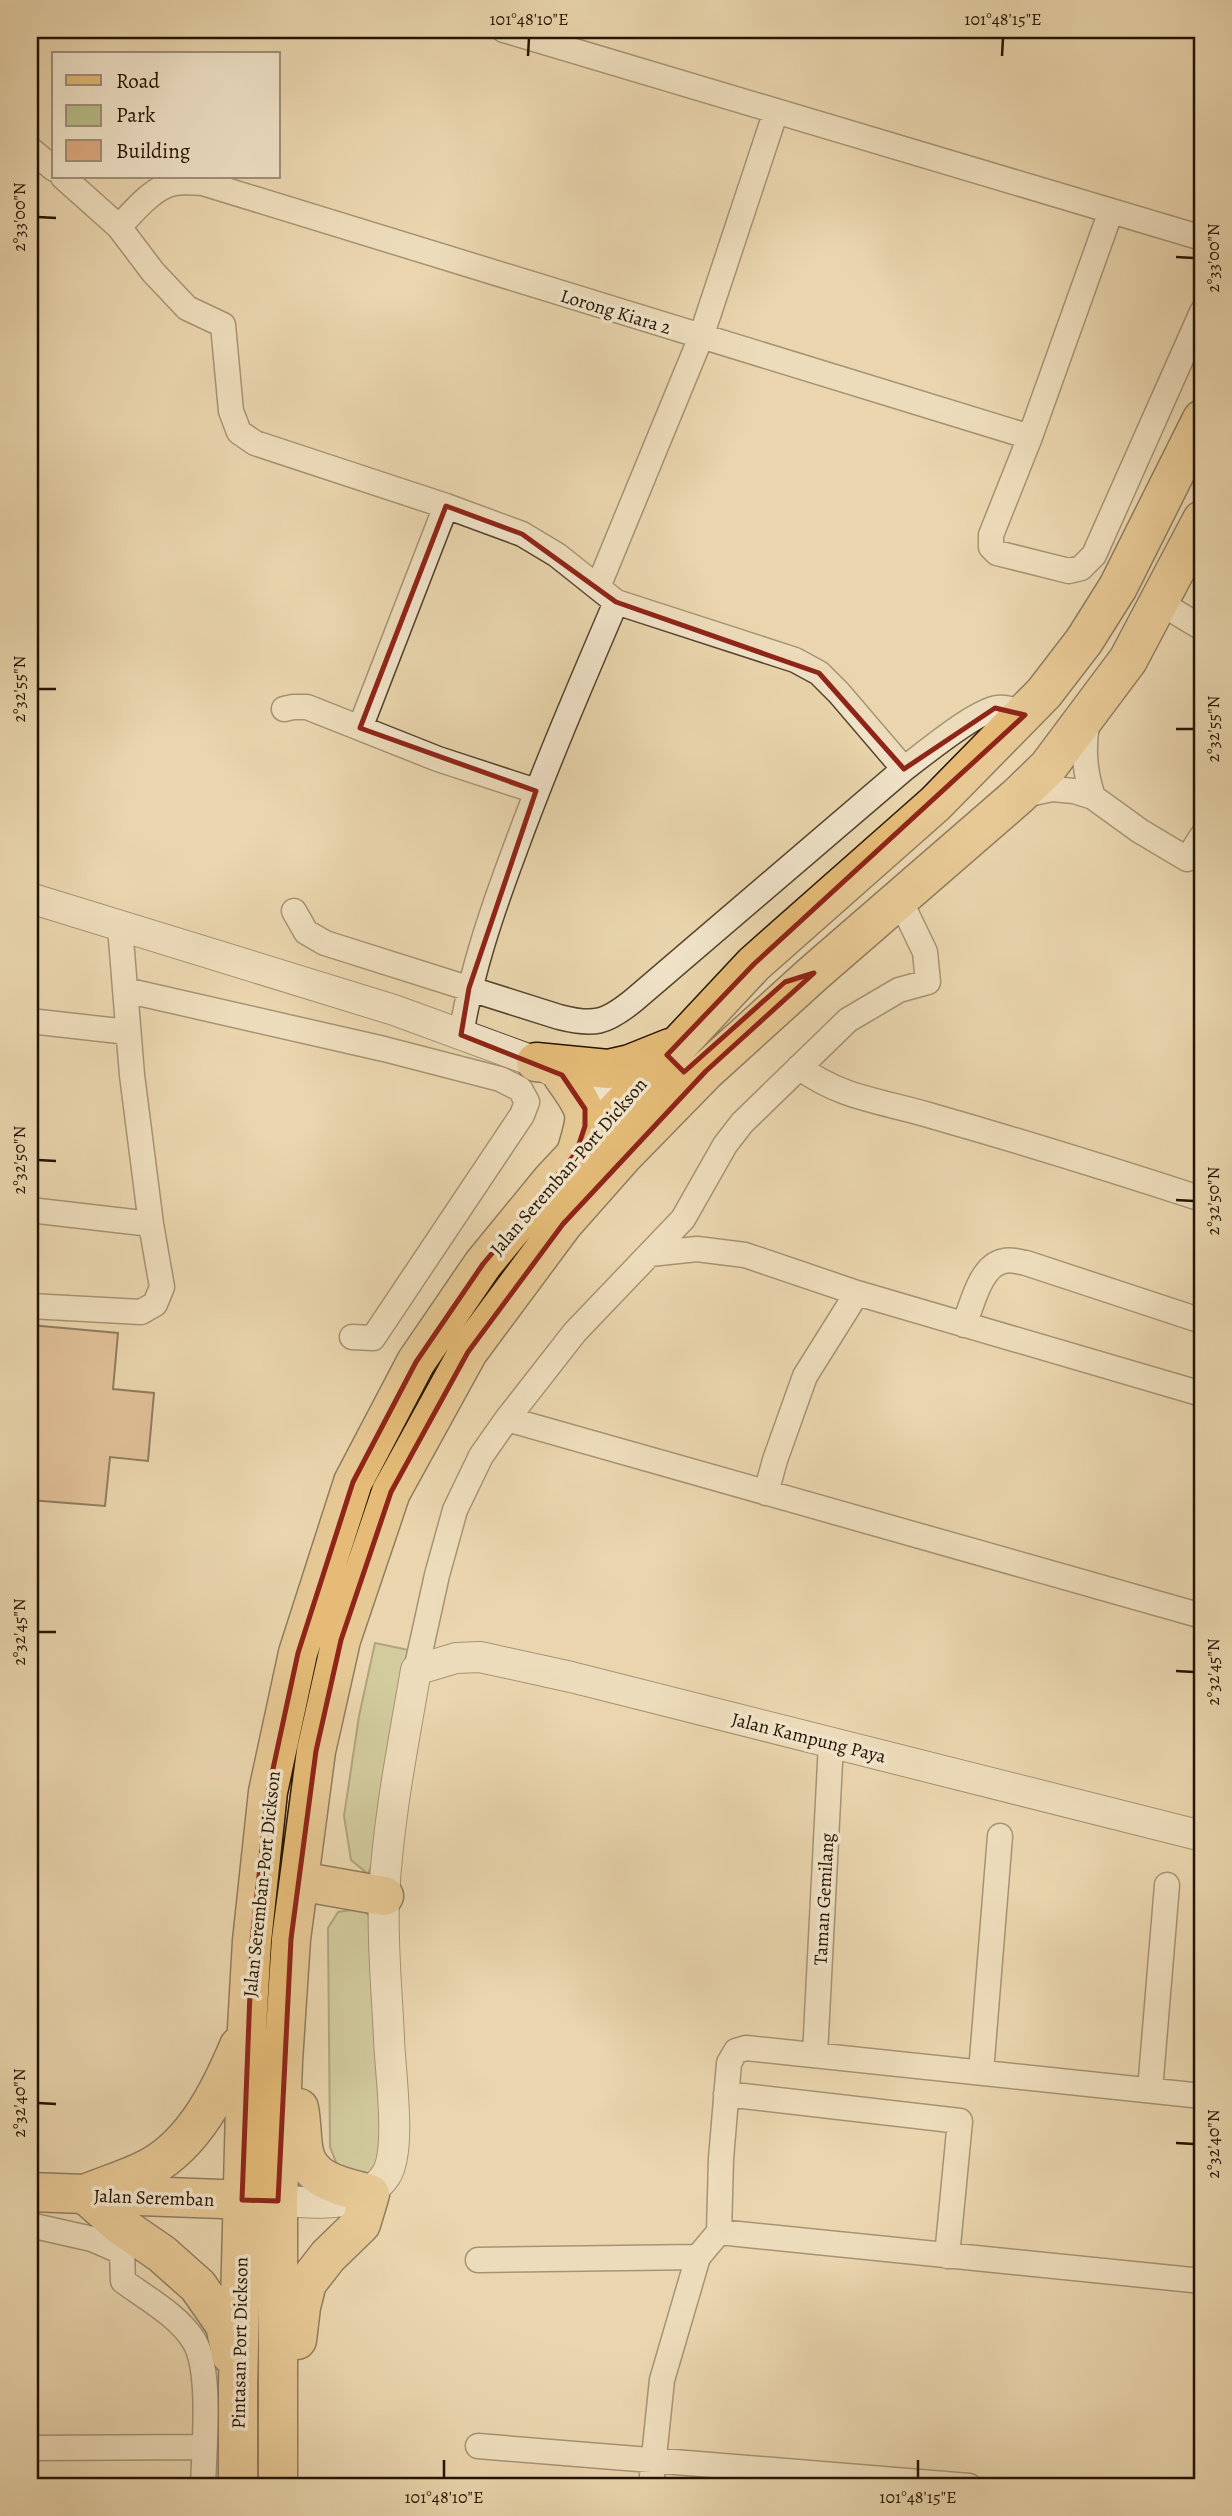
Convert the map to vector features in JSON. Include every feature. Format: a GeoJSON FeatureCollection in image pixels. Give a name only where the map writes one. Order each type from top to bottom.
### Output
{"type":"FeatureCollection","features":[{"type":"Feature","properties":{"kind":"main road","name":"Jalan Seremban-Port Dickson"},"geometry":{"type":"LineString","coordinates":[[260,2201],[247,2028],[252,1941],[268,1792],[298,1654],[354,1482],[416,1362],[500,1243],[576,1153],[676,1045],[754,964],[935,804],[1025,715],[1084,641],[1118,587],[1202,419]]}},
{"type":"Feature","properties":{"kind":"main road","name":"Jalan Seremban-Port Dickson"},"geometry":{"type":"LineString","coordinates":[[260,2201],[283,2061],[291,1939],[316,1751],[341,1640],[391,1492],[468,1352],[563,1224],[624,1155],[706,1071],[899,898],[1018,796],[1048,766],[1128,660],[1202,520]]}},
{"type":"Feature","properties":{"kind":"main road"},"geometry":{"type":"LineString","coordinates":[[620,1107],[634,1108],[652,1101],[785,982],[814,973]]}},
{"type":"Feature","properties":{"kind":"main road"},"geometry":{"type":"LineString","coordinates":[[549,1069],[607,1069],[630,1064],[676,1045]]}},
{"type":"Feature","properties":{"kind":"main road"},"geometry":{"type":"LineString","coordinates":[[549,1069],[585,1109],[585,1126],[576,1153]]}},
{"type":"Feature","properties":{"kind":"main road"},"geometry":{"type":"LineString","coordinates":[[299,1881],[384,1896]]}},
{"type":"Feature","properties":{"kind":"main road"},"geometry":{"type":"LineString","coordinates":[[238,2385],[225,2325],[198,2286],[85,2194],[151,2167],[174,2150],[200,2122],[224,2082],[247,2028]]}},
{"type":"Feature","properties":{"kind":"main road"},"geometry":{"type":"LineString","coordinates":[[277,2435],[293,2372],[301,2307],[307,2283],[328,2256],[361,2224],[370,2194],[332,2184],[315,2172],[304,2155],[296,2085],[283,2061]]}},
{"type":"Feature","properties":{"kind":"main road","name":"Jalan Seremban"},"geometry":{"type":"LineString","coordinates":[[30,2192],[260,2201]]}},
{"type":"Feature","properties":{"kind":"main road","name":"Pintasan Port Dickson"},"geometry":{"type":"LineString","coordinates":[[238,2486],[238,2385],[260,2201]]}},
{"type":"Feature","properties":{"kind":"main road","name":"Pintasan Port Dickson"},"geometry":{"type":"LineString","coordinates":[[260,2201],[277,2435],[278,2486]]}},
{"type":"Feature","properties":{"kind":"street"},"geometry":{"type":"LineString","coordinates":[[504,30],[1200,239]]}},
{"type":"Feature","properties":{"kind":"street"},"geometry":{"type":"LineString","coordinates":[[461,1035],[469,988],[501,886],[701,337],[776,111]]}},
{"type":"Feature","properties":{"kind":"street"},"geometry":{"type":"LineString","coordinates":[[30,149],[52,167]]}},
{"type":"Feature","properties":{"kind":"street"},"geometry":{"type":"LineString","coordinates":[[63,178],[119,227],[153,272],[187,308],[223,325],[231,411],[239,432],[255,443],[522,534],[557,555],[607,595],[794,660],[819,673],[904,769]]}},
{"type":"Feature","properties":{"kind":"street","name":"Lorong Kiara 2"},"geometry":{"type":"LineString","coordinates":[[119,227],[141,204],[161,189],[174,183],[203,183],[1030,437]]}},
{"type":"Feature","properties":{"kind":"street"},"geometry":{"type":"LineString","coordinates":[[1111,211],[1030,437],[991,535],[991,547],[997,553],[1069,571],[1082,568],[1094,555],[1202,312]]}},
{"type":"Feature","properties":{"kind":"street"},"geometry":{"type":"LineString","coordinates":[[360,728],[446,506]]}},
{"type":"Feature","properties":{"kind":"street"},"geometry":{"type":"LineString","coordinates":[[1159,602],[1202,628]]}},
{"type":"Feature","properties":{"kind":"street"},"geometry":{"type":"LineString","coordinates":[[285,709],[307,707],[438,758],[536,792]]}},
{"type":"Feature","properties":{"kind":"street"},"geometry":{"type":"LineString","coordinates":[[294,911],[306,932],[325,943],[578,1022],[597,1023],[615,1015],[904,769],[995,708],[1009,708],[1025,715]]}},
{"type":"Feature","properties":{"kind":"street"},"geometry":{"type":"LineString","coordinates":[[1091,709],[1084,737],[1087,779],[1093,797]]}},
{"type":"Feature","properties":{"kind":"street"},"geometry":{"type":"LineString","coordinates":[[1018,796],[1052,789],[1074,791],[1093,797],[1140,831],[1187,859],[1202,836]]}},
{"type":"Feature","properties":{"kind":"street"},"geometry":{"type":"LineString","coordinates":[[30,898],[394,1010],[549,1069],[620,1107]]}},
{"type":"Feature","properties":{"kind":"street"},"geometry":{"type":"LineString","coordinates":[[260,2201],[346,2202],[370,2194],[387,2174],[396,2138],[384,1938],[389,1833],[416,1670],[437,1575],[455,1510],[481,1456],[575,1332],[682,1219],[725,1145],[742,1124],[848,1020],[899,990],[928,982],[925,952],[899,898]]}},
{"type":"Feature","properties":{"kind":"street"},"geometry":{"type":"LineString","coordinates":[[30,1306],[141,1312],[156,1304],[162,1287],[151,1224],[128,1032],[120,927]]}},
{"type":"Feature","properties":{"kind":"street"},"geometry":{"type":"LineString","coordinates":[[125,990],[384,1049],[500,1079],[520,1089],[527,1102],[522,1115],[373,1338],[352,1337]]}},
{"type":"Feature","properties":{"kind":"street"},"geometry":{"type":"LineString","coordinates":[[384,1049],[394,1010]]}},
{"type":"Feature","properties":{"kind":"street"},"geometry":{"type":"LineString","coordinates":[[30,1021],[128,1032]]}},
{"type":"Feature","properties":{"kind":"street"},"geometry":{"type":"LineString","coordinates":[[799,1067],[818,1081],[860,1098],[930,1115],[1202,1199]]}},
{"type":"Feature","properties":{"kind":"street"},"geometry":{"type":"LineString","coordinates":[[30,1210],[151,1224]]}},
{"type":"Feature","properties":{"kind":"street"},"geometry":{"type":"LineString","coordinates":[[650,1254],[698,1249],[745,1255],[857,1293],[1202,1394]]}},
{"type":"Feature","properties":{"kind":"street"},"geometry":{"type":"LineString","coordinates":[[964,1325],[983,1279],[994,1264],[1006,1260],[1039,1268],[1202,1321]]}},
{"type":"Feature","properties":{"kind":"street"},"geometry":{"type":"LineString","coordinates":[[766,1493],[805,1376],[857,1293]]}},
{"type":"Feature","properties":{"kind":"street"},"geometry":{"type":"LineString","coordinates":[[507,1419],[1202,1616]]}},
{"type":"Feature","properties":{"kind":"street","name":"Jalan Kampung Paya"},"geometry":{"type":"LineString","coordinates":[[416,1670],[456,1658],[480,1657],[1202,1836]]}},
{"type":"Feature","properties":{"kind":"street","name":"Taman Gemilang"},"geometry":{"type":"LineString","coordinates":[[815,2055],[831,1743]]}},
{"type":"Feature","properties":{"kind":"street"},"geometry":{"type":"LineString","coordinates":[[981,2073],[1000,1836]]}},
{"type":"Feature","properties":{"kind":"street"},"geometry":{"type":"LineString","coordinates":[[1150,2090],[1167,1885]]}},
{"type":"Feature","properties":{"kind":"street"},"geometry":{"type":"LineString","coordinates":[[651,2486],[662,2380],[698,2257],[719,2232],[726,2094],[730,2058],[736,2051],[746,2048],[1202,2096]]}},
{"type":"Feature","properties":{"kind":"street"},"geometry":{"type":"LineString","coordinates":[[726,2094],[960,2121],[947,2256]]}},
{"type":"Feature","properties":{"kind":"street"},"geometry":{"type":"LineString","coordinates":[[30,2225],[92,2239],[122,2252],[123,2281],[176,2321],[194,2340],[204,2364],[203,2486]]}},
{"type":"Feature","properties":{"kind":"street"},"geometry":{"type":"LineString","coordinates":[[719,2232],[1202,2281]]}},
{"type":"Feature","properties":{"kind":"street"},"geometry":{"type":"LineString","coordinates":[[478,2260],[698,2257]]}},
{"type":"Feature","properties":{"kind":"street"},"geometry":{"type":"LineString","coordinates":[[30,2448],[204,2446]]}},
{"type":"Feature","properties":{"kind":"street"},"geometry":{"type":"LineString","coordinates":[[478,2446],[969,2486]]}},
{"type":"Feature","properties":{"kind":"highlighted area"},"geometry":{"type":"Polygon","coordinates":[[[446,506],[522,534],[616,602],[819,673],[904,769],[995,708],[1025,715],[754,964],[667,1055],[684,1072],[785,982],[814,973],[706,1071],[563,1224],[468,1352],[391,1492],[341,1640],[316,1751],[291,1939],[278,2201],[242,2200],[252,1941],[268,1792],[298,1653],[353,1482],[416,1362],[483,1264],[576,1153],[585,1126],[585,1109],[562,1075],[461,1035],[469,988],[536,791],[360,728],[446,506]]]}},
{"type":"Feature","properties":{"kind":"green space"},"geometry":{"type":"Polygon","coordinates":[[[375,1643],[409,1650],[380,1845],[368,1874],[351,1860],[344,1816],[359,1716],[375,1643]]]}},
{"type":"Feature","properties":{"kind":"green space"},"geometry":{"type":"Polygon","coordinates":[[[366,1911],[376,1933],[386,2148],[375,2178],[340,2172],[330,2147],[328,1928],[338,1912],[366,1911]]]}},
{"type":"Feature","properties":{"kind":"building"},"geometry":{"type":"Polygon","coordinates":[[[30,1325],[118,1333],[113,1389],[154,1393],[148,1461],[110,1457],[105,1506],[30,1500],[30,1325]]]}}]}
